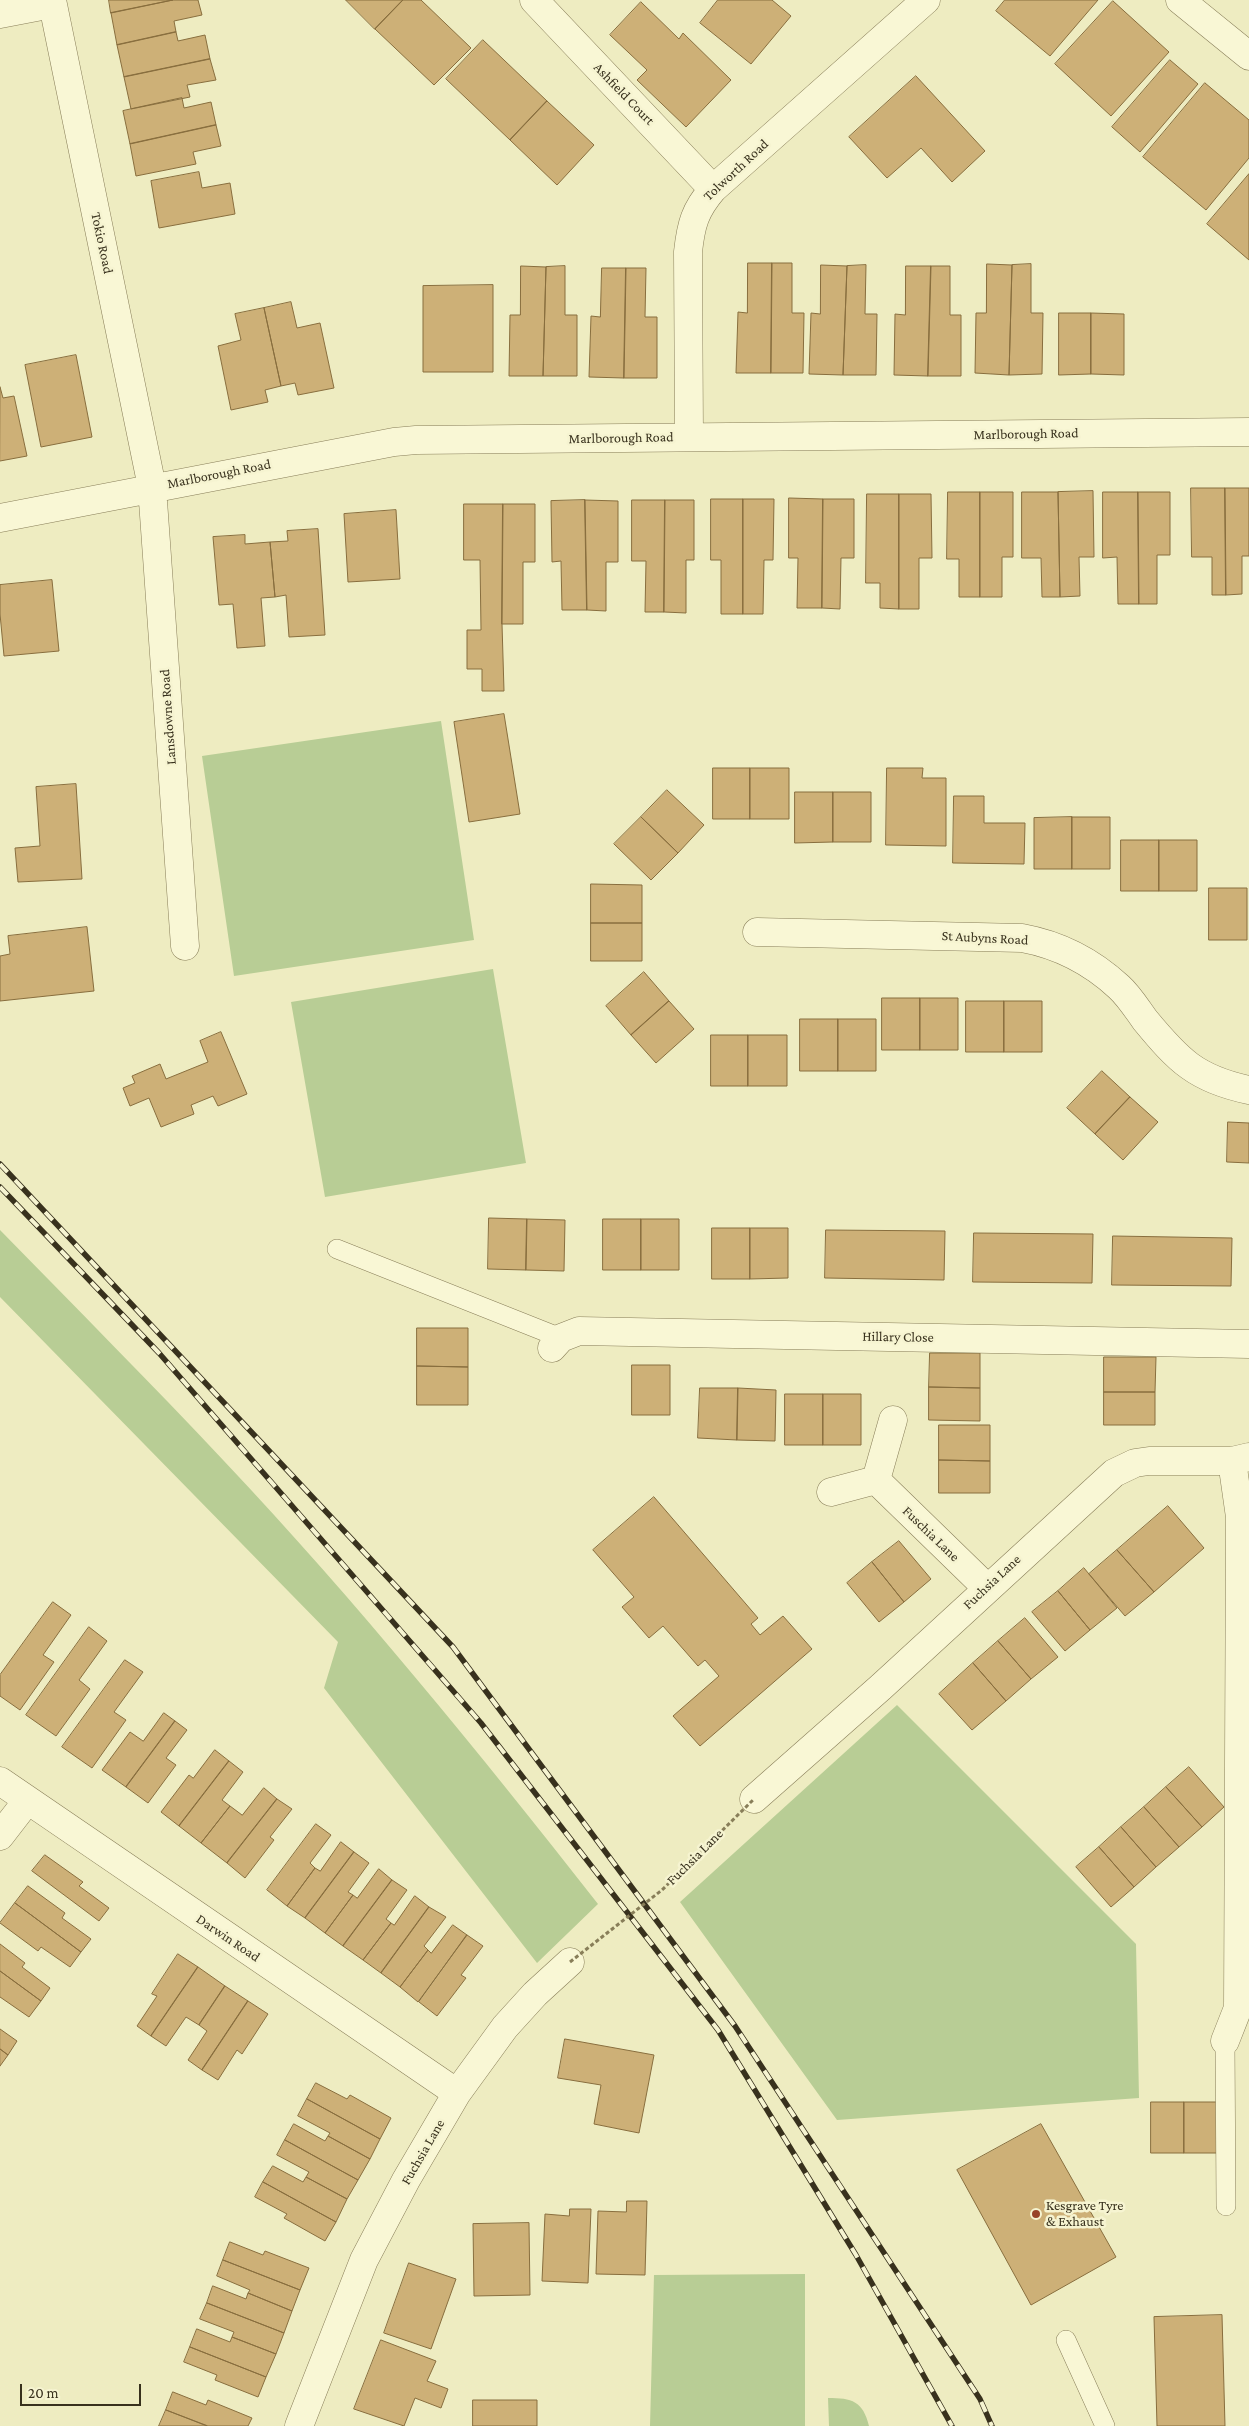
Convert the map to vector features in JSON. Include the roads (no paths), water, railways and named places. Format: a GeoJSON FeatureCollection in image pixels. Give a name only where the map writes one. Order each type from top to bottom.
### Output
{"type":"FeatureCollection","features":[{"type":"Feature","properties":{"kind":"street","name":"Ashfield Court"},"geometry":{"type":"LineString","coordinates":[[534,0],[713,189]]}},
{"type":"Feature","properties":{"kind":"street","name":"Tolworth Road"},"geometry":{"type":"LineString","coordinates":[[689,437],[688,252],[691,224],[700,204],[713,189],[926,0]]}},
{"type":"Feature","properties":{"kind":"street"},"geometry":{"type":"LineString","coordinates":[[1180,0],[1249,56]]}},
{"type":"Feature","properties":{"kind":"street"},"geometry":{"type":"LineString","coordinates":[[0,14],[52,2]]}},
{"type":"Feature","properties":{"kind":"street","name":"Tokio Road"},"geometry":{"type":"LineString","coordinates":[[52,2],[152,487]]}},
{"type":"Feature","properties":{"kind":"street","name":"Marlborough Road"},"geometry":{"type":"LineString","coordinates":[[0,518],[152,487],[409,440],[1249,432]]}},
{"type":"Feature","properties":{"kind":"street","name":"Lansdowne Road"},"geometry":{"type":"LineString","coordinates":[[152,487],[185,946]]}},
{"type":"Feature","properties":{"kind":"street","name":"St Aubyns Road"},"geometry":{"type":"LineString","coordinates":[[757,932],[1013,937],[1043,942],[1092,965],[1120,988],[1170,1051],[1183,1063],[1200,1073],[1249,1090]]}},
{"type":"Feature","properties":{"kind":"street","name":"Hillary Close"},"geometry":{"type":"LineString","coordinates":[[556,1343],[579,1331],[1249,1344]]}},
{"type":"Feature","properties":{"kind":"street"},"geometry":{"type":"LineString","coordinates":[[831,1492],[876,1480],[893,1420]]}},
{"type":"Feature","properties":{"kind":"street"},"geometry":{"type":"LineString","coordinates":[[1225,2042],[1238,2008],[1240,1459]]}},
{"type":"Feature","properties":{"kind":"street","name":"Fuchsia Lane"},"geometry":{"type":"LineString","coordinates":[[754,1798],[881,1686],[986,1587],[1114,1473],[1135,1463],[1149,1461],[1240,1459]]}},
{"type":"Feature","properties":{"kind":"street","name":"Fuschia Lane"},"geometry":{"type":"LineString","coordinates":[[876,1480],[986,1587]]}},
{"type":"Feature","properties":{"kind":"street","name":"Darwin Road"},"geometry":{"type":"LineString","coordinates":[[0,1781],[457,2093]]}},
{"type":"Feature","properties":{"kind":"street"},"geometry":{"type":"LineString","coordinates":[[0,1836],[27,1801]]}},
{"type":"Feature","properties":{"kind":"street","name":"Fuchsia Lane"},"geometry":{"type":"LineString","coordinates":[[299,2426],[364,2260],[406,2180],[457,2093],[505,2027],[535,1994],[570,1962]]}},
{"type":"Feature","properties":{"kind":"lane"},"geometry":{"type":"LineString","coordinates":[[337,1249],[556,1343]]}},
{"type":"Feature","properties":{"kind":"lane"},"geometry":{"type":"LineString","coordinates":[[1225,2042],[1226,2206]]}},
{"type":"Feature","properties":{"kind":"lane"},"geometry":{"type":"LineString","coordinates":[[1066,2340],[1105,2426]]}},
{"type":"Feature","properties":{"kind":"railway"},"geometry":{"type":"LineString","coordinates":[[0,1164],[453,1647],[735,2026],[980,2399],[992,2426]]}},
{"type":"Feature","properties":{"kind":"railway"},"geometry":{"type":"LineString","coordinates":[[0,1187],[159,1353],[481,1723],[718,2030],[856,2255],[952,2426]]}},
{"type":"Feature","properties":{"kind":"place","name":"Kesgrave Tyre & Exhaust"},"geometry":{"type":"Point","coordinates":[1036,2214]}}]}
